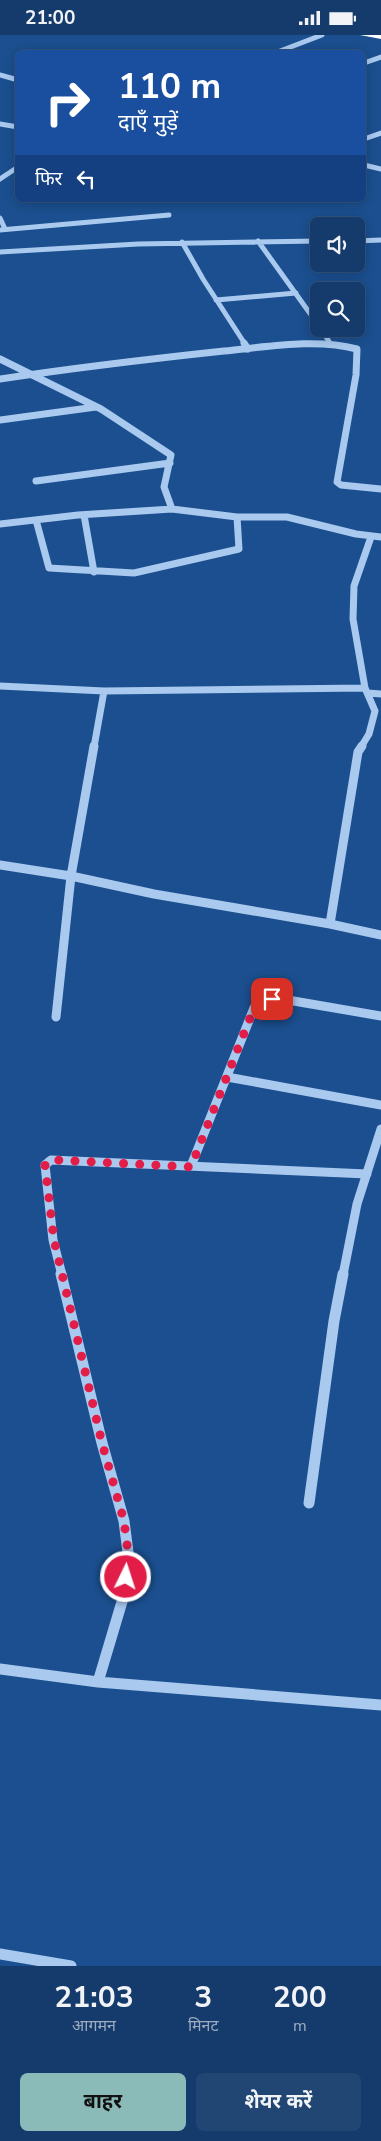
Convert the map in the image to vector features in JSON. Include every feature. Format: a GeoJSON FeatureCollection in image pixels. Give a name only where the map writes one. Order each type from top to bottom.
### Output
{"type":"FeatureCollection","features":[{"type":"Feature","properties":{"kind":"highway"},"geometry":{"type":"LineString","coordinates":[[364,35],[381,37]]}},
{"type":"Feature","properties":{"kind":"street"},"geometry":{"type":"LineString","coordinates":[[283,50],[322,35]]}},
{"type":"Feature","properties":{"kind":"street"},"geometry":{"type":"LineString","coordinates":[[366,62],[381,57]]}},
{"type":"Feature","properties":{"kind":"street"},"geometry":{"type":"LineString","coordinates":[[0,75],[15,79]]}},
{"type":"Feature","properties":{"kind":"street"},"geometry":{"type":"LineString","coordinates":[[0,124],[15,127]]}},
{"type":"Feature","properties":{"kind":"street"},"geometry":{"type":"LineString","coordinates":[[0,131],[9,126]]}},
{"type":"Feature","properties":{"kind":"street"},"geometry":{"type":"LineString","coordinates":[[366,138],[381,133]]}},
{"type":"Feature","properties":{"kind":"street"},"geometry":{"type":"LineString","coordinates":[[366,165],[381,169]]}},
{"type":"Feature","properties":{"kind":"street"},"geometry":{"type":"LineString","coordinates":[[0,179],[15,169]]}},
{"type":"Feature","properties":{"kind":"street"},"geometry":{"type":"LineString","coordinates":[[0,218],[3,230],[169,215]]}},
{"type":"Feature","properties":{"kind":"street"},"geometry":{"type":"LineString","coordinates":[[365,241],[381,240]]}},
{"type":"Feature","properties":{"kind":"street"},"geometry":{"type":"LineString","coordinates":[[258,241],[310,313]]}},
{"type":"Feature","properties":{"kind":"street"},"geometry":{"type":"LineString","coordinates":[[0,252],[182,242],[310,241]]}},
{"type":"Feature","properties":{"kind":"street"},"geometry":{"type":"LineString","coordinates":[[182,242],[216,300],[248,349]]}},
{"type":"Feature","properties":{"kind":"street"},"geometry":{"type":"LineString","coordinates":[[216,300],[296,293]]}},
{"type":"Feature","properties":{"kind":"street"},"geometry":{"type":"LineString","coordinates":[[326,337],[330,343]]}},
{"type":"Feature","properties":{"kind":"street"},"geometry":{"type":"LineString","coordinates":[[0,379],[143,359],[330,343],[351,344],[357,349],[356,375],[337,482],[341,485],[381,489]]}},
{"type":"Feature","properties":{"kind":"street"},"geometry":{"type":"LineString","coordinates":[[0,359],[96,407],[169,453],[172,457],[164,487],[172,509]]}},
{"type":"Feature","properties":{"kind":"street"},"geometry":{"type":"LineString","coordinates":[[0,420],[96,407]]}},
{"type":"Feature","properties":{"kind":"street"},"geometry":{"type":"LineString","coordinates":[[36,481],[170,463]]}},
{"type":"Feature","properties":{"kind":"street"},"geometry":{"type":"LineString","coordinates":[[0,524],[84,515],[172,509],[237,517],[287,517],[371,537],[381,537]]}},
{"type":"Feature","properties":{"kind":"street"},"geometry":{"type":"LineString","coordinates":[[84,515],[94,572]]}},
{"type":"Feature","properties":{"kind":"street"},"geometry":{"type":"LineString","coordinates":[[36,520],[49,568],[134,573],[237,550],[241,547],[237,517]]}},
{"type":"Feature","properties":{"kind":"street"},"geometry":{"type":"LineString","coordinates":[[330,924],[358,752],[373,723],[375,711],[366,690],[353,619],[354,586],[371,537]]}},
{"type":"Feature","properties":{"kind":"street"},"geometry":{"type":"LineString","coordinates":[[0,686],[104,691],[366,690],[381,694]]}},
{"type":"Feature","properties":{"kind":"street"},"geometry":{"type":"LineString","coordinates":[[56,1017],[71,876],[104,691]]}},
{"type":"Feature","properties":{"kind":"street"},"geometry":{"type":"LineString","coordinates":[[0,865],[71,876],[154,894],[330,924],[381,935]]}},
{"type":"Feature","properties":{"kind":"street"},"geometry":{"type":"LineString","coordinates":[[191,1167],[254,1008],[261,1000],[282,999],[381,1016]]}},
{"type":"Feature","properties":{"kind":"street"},"geometry":{"type":"LineString","coordinates":[[227,1077],[381,1105]]}},
{"type":"Feature","properties":{"kind":"street"},"geometry":{"type":"LineString","coordinates":[[309,1503],[334,1321],[357,1204],[381,1129]]}},
{"type":"Feature","properties":{"kind":"street"},"geometry":{"type":"LineString","coordinates":[[98,1681],[124,1595],[129,1560],[124,1521],[102,1443],[54,1240],[44,1169],[48,1162],[56,1160],[367,1174]]}},
{"type":"Feature","properties":{"kind":"street"},"geometry":{"type":"LineString","coordinates":[[0,1669],[98,1681],[381,1705]]}},
{"type":"Feature","properties":{"kind":"street"},"geometry":{"type":"LineString","coordinates":[[0,1954],[71,1966]]}},
{"type":"Feature","properties":{"kind":"route"},"geometry":{"type":"LineString","coordinates":[[126,1577],[129,1560],[124,1521],[102,1443],[54,1240],[45,1165],[51,1160],[56,1160],[191,1167],[254,1008],[261,1000],[272,999]]}}]}
